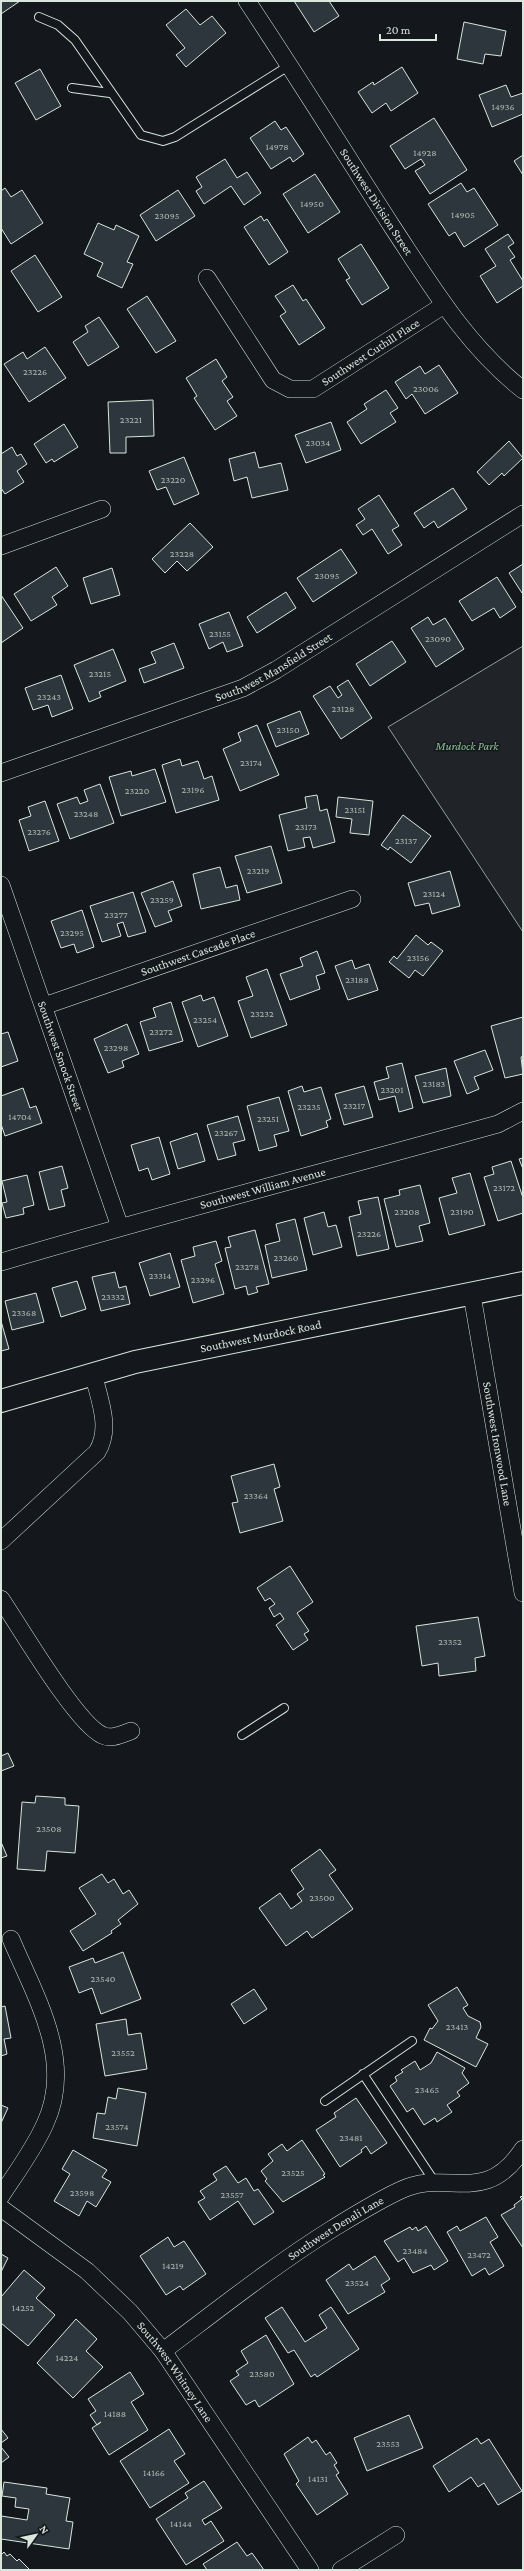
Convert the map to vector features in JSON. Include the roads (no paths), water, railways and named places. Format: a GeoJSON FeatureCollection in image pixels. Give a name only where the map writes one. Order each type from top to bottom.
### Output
{"type":"FeatureCollection","features":[{"type":"Feature","properties":{"kind":"main road","name":"Southwest Murdock Road"},"geometry":{"type":"LineString","coordinates":[[1,1401],[135,1362],[376,1312],[472,1295],[523,1283]]}},
{"type":"Feature","properties":{"kind":"street","name":"Southwest Division Street"},"geometry":{"type":"LineString","coordinates":[[247,1],[290,65],[317,111],[444,305],[484,357],[523,390]]}},
{"type":"Feature","properties":{"kind":"street","name":"Southwest Cuthill Place"},"geometry":{"type":"LineString","coordinates":[[207,278],[273,380],[290,389],[313,388],[444,305]]}},
{"type":"Feature","properties":{"kind":"street"},"geometry":{"type":"LineString","coordinates":[[1,546],[102,509]]}},
{"type":"Feature","properties":{"kind":"street","name":"Southwest Mansfield Street"},"geometry":{"type":"LineString","coordinates":[[1,773],[243,688],[276,670],[523,514]]}},
{"type":"Feature","properties":{"kind":"street","name":"Southwest Smock Street"},"geometry":{"type":"LineString","coordinates":[[1,885],[120,1227]]}},
{"type":"Feature","properties":{"kind":"street","name":"Southwest Cascade Place"},"geometry":{"type":"LineString","coordinates":[[44,1006],[352,899]]}},
{"type":"Feature","properties":{"kind":"street","name":"Southwest William Avenue"},"geometry":{"type":"LineString","coordinates":[[1,1262],[120,1227],[251,1193],[498,1124],[523,1112]]}},
{"type":"Feature","properties":{"kind":"street","name":"Southwest Ironwood Lane"},"geometry":{"type":"LineString","coordinates":[[472,1295],[517,1513],[523,1593]]}},
{"type":"Feature","properties":{"kind":"street"},"geometry":{"type":"LineString","coordinates":[[1,1541],[97,1452],[103,1442],[104,1418],[93,1373]]}},
{"type":"Feature","properties":{"kind":"street"},"geometry":{"type":"LineString","coordinates":[[1,1599],[82,1720],[103,1736],[115,1737],[131,1731]]}},
{"type":"Feature","properties":{"kind":"street"},"geometry":{"type":"LineString","coordinates":[[1,2196],[46,2123],[56,2085],[52,2038],[11,1939]]}},
{"type":"Feature","properties":{"kind":"street","name":"Southwest Denali Lane"},"geometry":{"type":"LineString","coordinates":[[163,2351],[286,2259],[346,2220],[402,2189],[419,2184],[482,2182],[497,2177],[523,2149]]}},
{"type":"Feature","properties":{"kind":"street","name":"Southwest Whitney Lane"},"geometry":{"type":"LineString","coordinates":[[1,2208],[87,2271],[130,2312],[163,2351],[310,2570]]}},
{"type":"Feature","properties":{"kind":"street"},"geometry":{"type":"LineString","coordinates":[[341,2570],[396,2535]]}},
{"type":"Feature","properties":{"kind":"lane"},"geometry":{"type":"LineString","coordinates":[[39,18],[58,24],[75,40],[110,93],[141,135],[163,141],[175,137],[290,65]]}},
{"type":"Feature","properties":{"kind":"lane"},"geometry":{"type":"LineString","coordinates":[[72,88],[110,93]]}},
{"type":"Feature","properties":{"kind":"lane"},"geometry":{"type":"LineString","coordinates":[[242,1735],[284,1708]]}},
{"type":"Feature","properties":{"kind":"lane"},"geometry":{"type":"LineString","coordinates":[[325,2101],[412,2041]]}},
{"type":"Feature","properties":{"kind":"lane"},"geometry":{"type":"LineString","coordinates":[[364,2074],[437,2184]]}},
{"type":"Feature","properties":{"kind":"park label","name":"Murdock Park"},"geometry":{"type":"Point","coordinates":[467,746]}}]}
